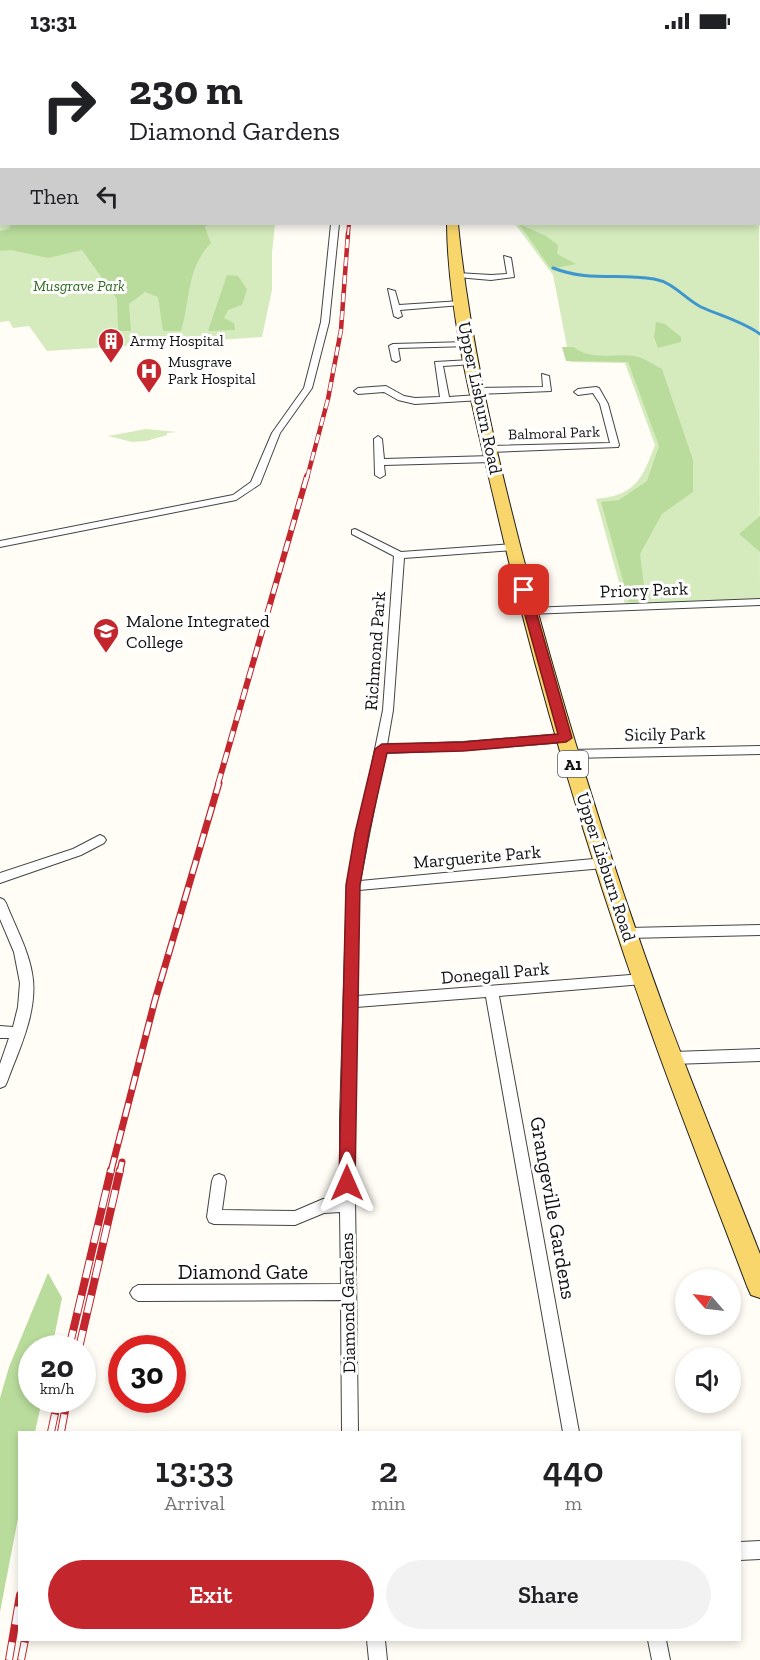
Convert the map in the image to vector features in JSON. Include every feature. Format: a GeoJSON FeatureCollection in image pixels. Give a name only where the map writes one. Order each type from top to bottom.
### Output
{"type":"FeatureCollection","features":[{"type":"Feature","properties":{"kind":"main road","name":"Upper Lisburn Road"},"geometry":{"type":"LineString","coordinates":[[452,225],[461,303],[477,394],[529,611],[568,746],[643,979],[760,1286]]}},
{"type":"Feature","properties":{"kind":"street"},"geometry":{"type":"LineString","coordinates":[[0,544],[236,497],[255,484],[261,475],[276,433],[308,388],[325,322],[335,225]]}},
{"type":"Feature","properties":{"kind":"street"},"geometry":{"type":"LineString","coordinates":[[457,275],[496,279],[511,275],[507,258]]}},
{"type":"Feature","properties":{"kind":"street"},"geometry":{"type":"LineString","coordinates":[[391,291],[397,312],[461,303]]}},
{"type":"Feature","properties":{"kind":"street"},"geometry":{"type":"LineString","coordinates":[[396,360],[393,346],[469,353]]}},
{"type":"Feature","properties":{"kind":"street"},"geometry":{"type":"LineString","coordinates":[[445,399],[438,364],[469,353]]}},
{"type":"Feature","properties":{"kind":"street"},"geometry":{"type":"LineString","coordinates":[[358,391],[386,389],[401,398],[415,401],[445,399],[477,394],[548,389],[545,376]]}},
{"type":"Feature","properties":{"kind":"street","name":"Balmoral Park"},"geometry":{"type":"LineString","coordinates":[[379,462],[491,454],[616,449],[604,404],[596,390],[578,393]]}},
{"type":"Feature","properties":{"kind":"street"},"geometry":{"type":"LineString","coordinates":[[378,439],[380,475]]}},
{"type":"Feature","properties":{"kind":"street"},"geometry":{"type":"LineString","coordinates":[[355,532],[399,555],[513,547]]}},
{"type":"Feature","properties":{"kind":"street","name":"Richmond Park"},"geometry":{"type":"LineString","coordinates":[[382,749],[394,652],[399,555]]}},
{"type":"Feature","properties":{"kind":"street","name":"Priory Park"},"geometry":{"type":"LineString","coordinates":[[529,611],[760,602]]}},
{"type":"Feature","properties":{"kind":"street"},"geometry":{"type":"LineString","coordinates":[[382,749],[568,746]]}},
{"type":"Feature","properties":{"kind":"street","name":"Sicily Park"},"geometry":{"type":"LineString","coordinates":[[568,746],[760,750]]}},
{"type":"Feature","properties":{"kind":"street","name":"Diamond Gardens"},"geometry":{"type":"LineString","coordinates":[[350,1431],[347,1205],[353,885],[362,833],[382,749]]}},
{"type":"Feature","properties":{"kind":"street"},"geometry":{"type":"LineString","coordinates":[[0,878],[77,852],[100,840]]}},
{"type":"Feature","properties":{"kind":"street","name":"Marguerite Park"},"geometry":{"type":"LineString","coordinates":[[353,885],[541,870],[604,862]]}},
{"type":"Feature","properties":{"kind":"street"},"geometry":{"type":"LineString","coordinates":[[0,903],[20,955],[27,983],[17,1033],[0,1082]]}},
{"type":"Feature","properties":{"kind":"street"},"geometry":{"type":"LineString","coordinates":[[628,933],[760,930]]}},
{"type":"Feature","properties":{"kind":"street","name":"Donegall Park"},"geometry":{"type":"LineString","coordinates":[[350,1002],[643,979]]}},
{"type":"Feature","properties":{"kind":"street","name":"Grangeville Gardens"},"geometry":{"type":"LineString","coordinates":[[492,991],[571,1431]]}},
{"type":"Feature","properties":{"kind":"street"},"geometry":{"type":"LineString","coordinates":[[0,1032],[17,1033]]}},
{"type":"Feature","properties":{"kind":"street"},"geometry":{"type":"LineString","coordinates":[[673,1058],[760,1055]]}},
{"type":"Feature","properties":{"kind":"street"},"geometry":{"type":"LineString","coordinates":[[219,1181],[214,1217],[295,1218],[323,1206],[347,1205]]}},
{"type":"Feature","properties":{"kind":"street","name":"Diamond Gate"},"geometry":{"type":"LineString","coordinates":[[138,1293],[347,1292]]}},
{"type":"Feature","properties":{"kind":"street"},"geometry":{"type":"LineString","coordinates":[[741,1551],[760,1550]]}},
{"type":"Feature","properties":{"kind":"street"},"geometry":{"type":"LineString","coordinates":[[376,1641],[378,1660]]}},
{"type":"Feature","properties":{"kind":"street"},"geometry":{"type":"LineString","coordinates":[[657,1641],[660,1660]]}},
{"type":"Feature","properties":{"kind":"green space","name":"Musgrave Park"},"geometry":{"type":"Polygon","coordinates":[[[0,225],[275,225],[272,290],[262,337],[47,351],[29,326],[13,328],[9,321],[0,322],[0,225]]]}},
{"type":"Feature","properties":{"kind":"green space"},"geometry":{"type":"Polygon","coordinates":[[[11,225],[206,225],[205,228],[211,243],[197,263],[193,274],[181,331],[163,331],[158,297],[145,292],[129,304],[131,331],[118,331],[117,299],[82,250],[48,258],[11,250],[0,251],[0,231],[9,229],[11,225]]]}},
{"type":"Feature","properties":{"kind":"green space"},"geometry":{"type":"Polygon","coordinates":[[[516,225],[759,225],[760,599],[625,604],[596,499],[620,494],[636,483],[655,445],[625,363],[570,362],[553,275],[516,225]]]}},
{"type":"Feature","properties":{"kind":"green space"},"geometry":{"type":"Polygon","coordinates":[[[520,225],[546,236],[558,245],[557,254],[576,264],[551,269],[520,225]]]}},
{"type":"Feature","properties":{"kind":"green space"},"geometry":{"type":"Polygon","coordinates":[[[227,275],[238,276],[247,289],[242,305],[228,310],[224,318],[234,323],[235,330],[208,331],[227,275]]]}},
{"type":"Feature","properties":{"kind":"green space"},"geometry":{"type":"Polygon","coordinates":[[[656,322],[665,324],[681,337],[681,342],[658,348],[654,337],[656,322]]]}},
{"type":"Feature","properties":{"kind":"green space"},"geometry":{"type":"Polygon","coordinates":[[[562,347],[574,347],[587,354],[595,355],[635,356],[662,369],[693,460],[693,492],[662,514],[640,554],[646,601],[629,602],[601,502],[619,500],[647,481],[659,446],[628,362],[566,361],[562,347]]]}},
{"type":"Feature","properties":{"kind":"green space"},"geometry":{"type":"Polygon","coordinates":[[[146,429],[177,432],[167,433],[167,435],[146,441],[132,442],[108,436],[146,429]]]}},
{"type":"Feature","properties":{"kind":"green space"},"geometry":{"type":"Polygon","coordinates":[[[760,516],[760,552],[739,534],[760,516]]]}},
{"type":"Feature","properties":{"kind":"green space"},"geometry":{"type":"Polygon","coordinates":[[[48,1273],[62,1298],[55,1335],[22,1335],[48,1273]]]}},
{"type":"Feature","properties":{"kind":"green space"},"geometry":{"type":"Polygon","coordinates":[[[18,1345],[18,1413],[39,1413],[35,1431],[18,1431],[18,1518],[0,1612],[0,1398],[18,1345]]]}},
{"type":"Feature","properties":{"kind":"waterway"},"geometry":{"type":"LineString","coordinates":[[553,268],[579,275],[641,277],[661,281],[701,307],[739,322],[760,334]]}},
{"type":"Feature","properties":{"kind":"railway"},"geometry":{"type":"LineString","coordinates":[[348,235],[349,225]]}},
{"type":"Feature","properties":{"kind":"railway"},"geometry":{"type":"LineString","coordinates":[[307,478],[328,399],[341,330],[348,233]]}},
{"type":"Feature","properties":{"kind":"railway"},"geometry":{"type":"LineString","coordinates":[[218,784],[307,476]]}},
{"type":"Feature","properties":{"kind":"railway"},"geometry":{"type":"LineString","coordinates":[[111,1171],[155,1000],[219,783]]}},
{"type":"Feature","properties":{"kind":"railway"},"geometry":{"type":"LineString","coordinates":[[120,1171],[122,1162]]}},
{"type":"Feature","properties":{"kind":"railway"},"geometry":{"type":"LineString","coordinates":[[72,1335],[111,1170]]}},
{"type":"Feature","properties":{"kind":"railway"},"geometry":{"type":"LineString","coordinates":[[82,1335],[120,1170]]}},
{"type":"Feature","properties":{"kind":"railway"},"geometry":{"type":"LineString","coordinates":[[51,1431],[55,1413]]}},
{"type":"Feature","properties":{"kind":"railway"},"geometry":{"type":"LineString","coordinates":[[61,1431],[65,1413]]}},
{"type":"Feature","properties":{"kind":"railway"},"geometry":{"type":"LineString","coordinates":[[9,1660],[18,1607]]}},
{"type":"Feature","properties":{"kind":"railway"},"geometry":{"type":"LineString","coordinates":[[21,1660],[25,1641]]}},
{"type":"Feature","properties":{"kind":"place","name":"Army Hospital"},"geometry":{"type":"Point","coordinates":[111,364]}},
{"type":"Feature","properties":{"kind":"place","name":"Musgrave Park Hospital"},"geometry":{"type":"Point","coordinates":[149,394]}},
{"type":"Feature","properties":{"kind":"place","name":"Malone Integrated College"},"geometry":{"type":"Point","coordinates":[106,654]}},
{"type":"Feature","properties":{"kind":"route"},"geometry":{"type":"LineString","coordinates":[[347,1183],[353,885],[362,833],[382,749],[463,746],[566,738],[524,590]]}}]}
